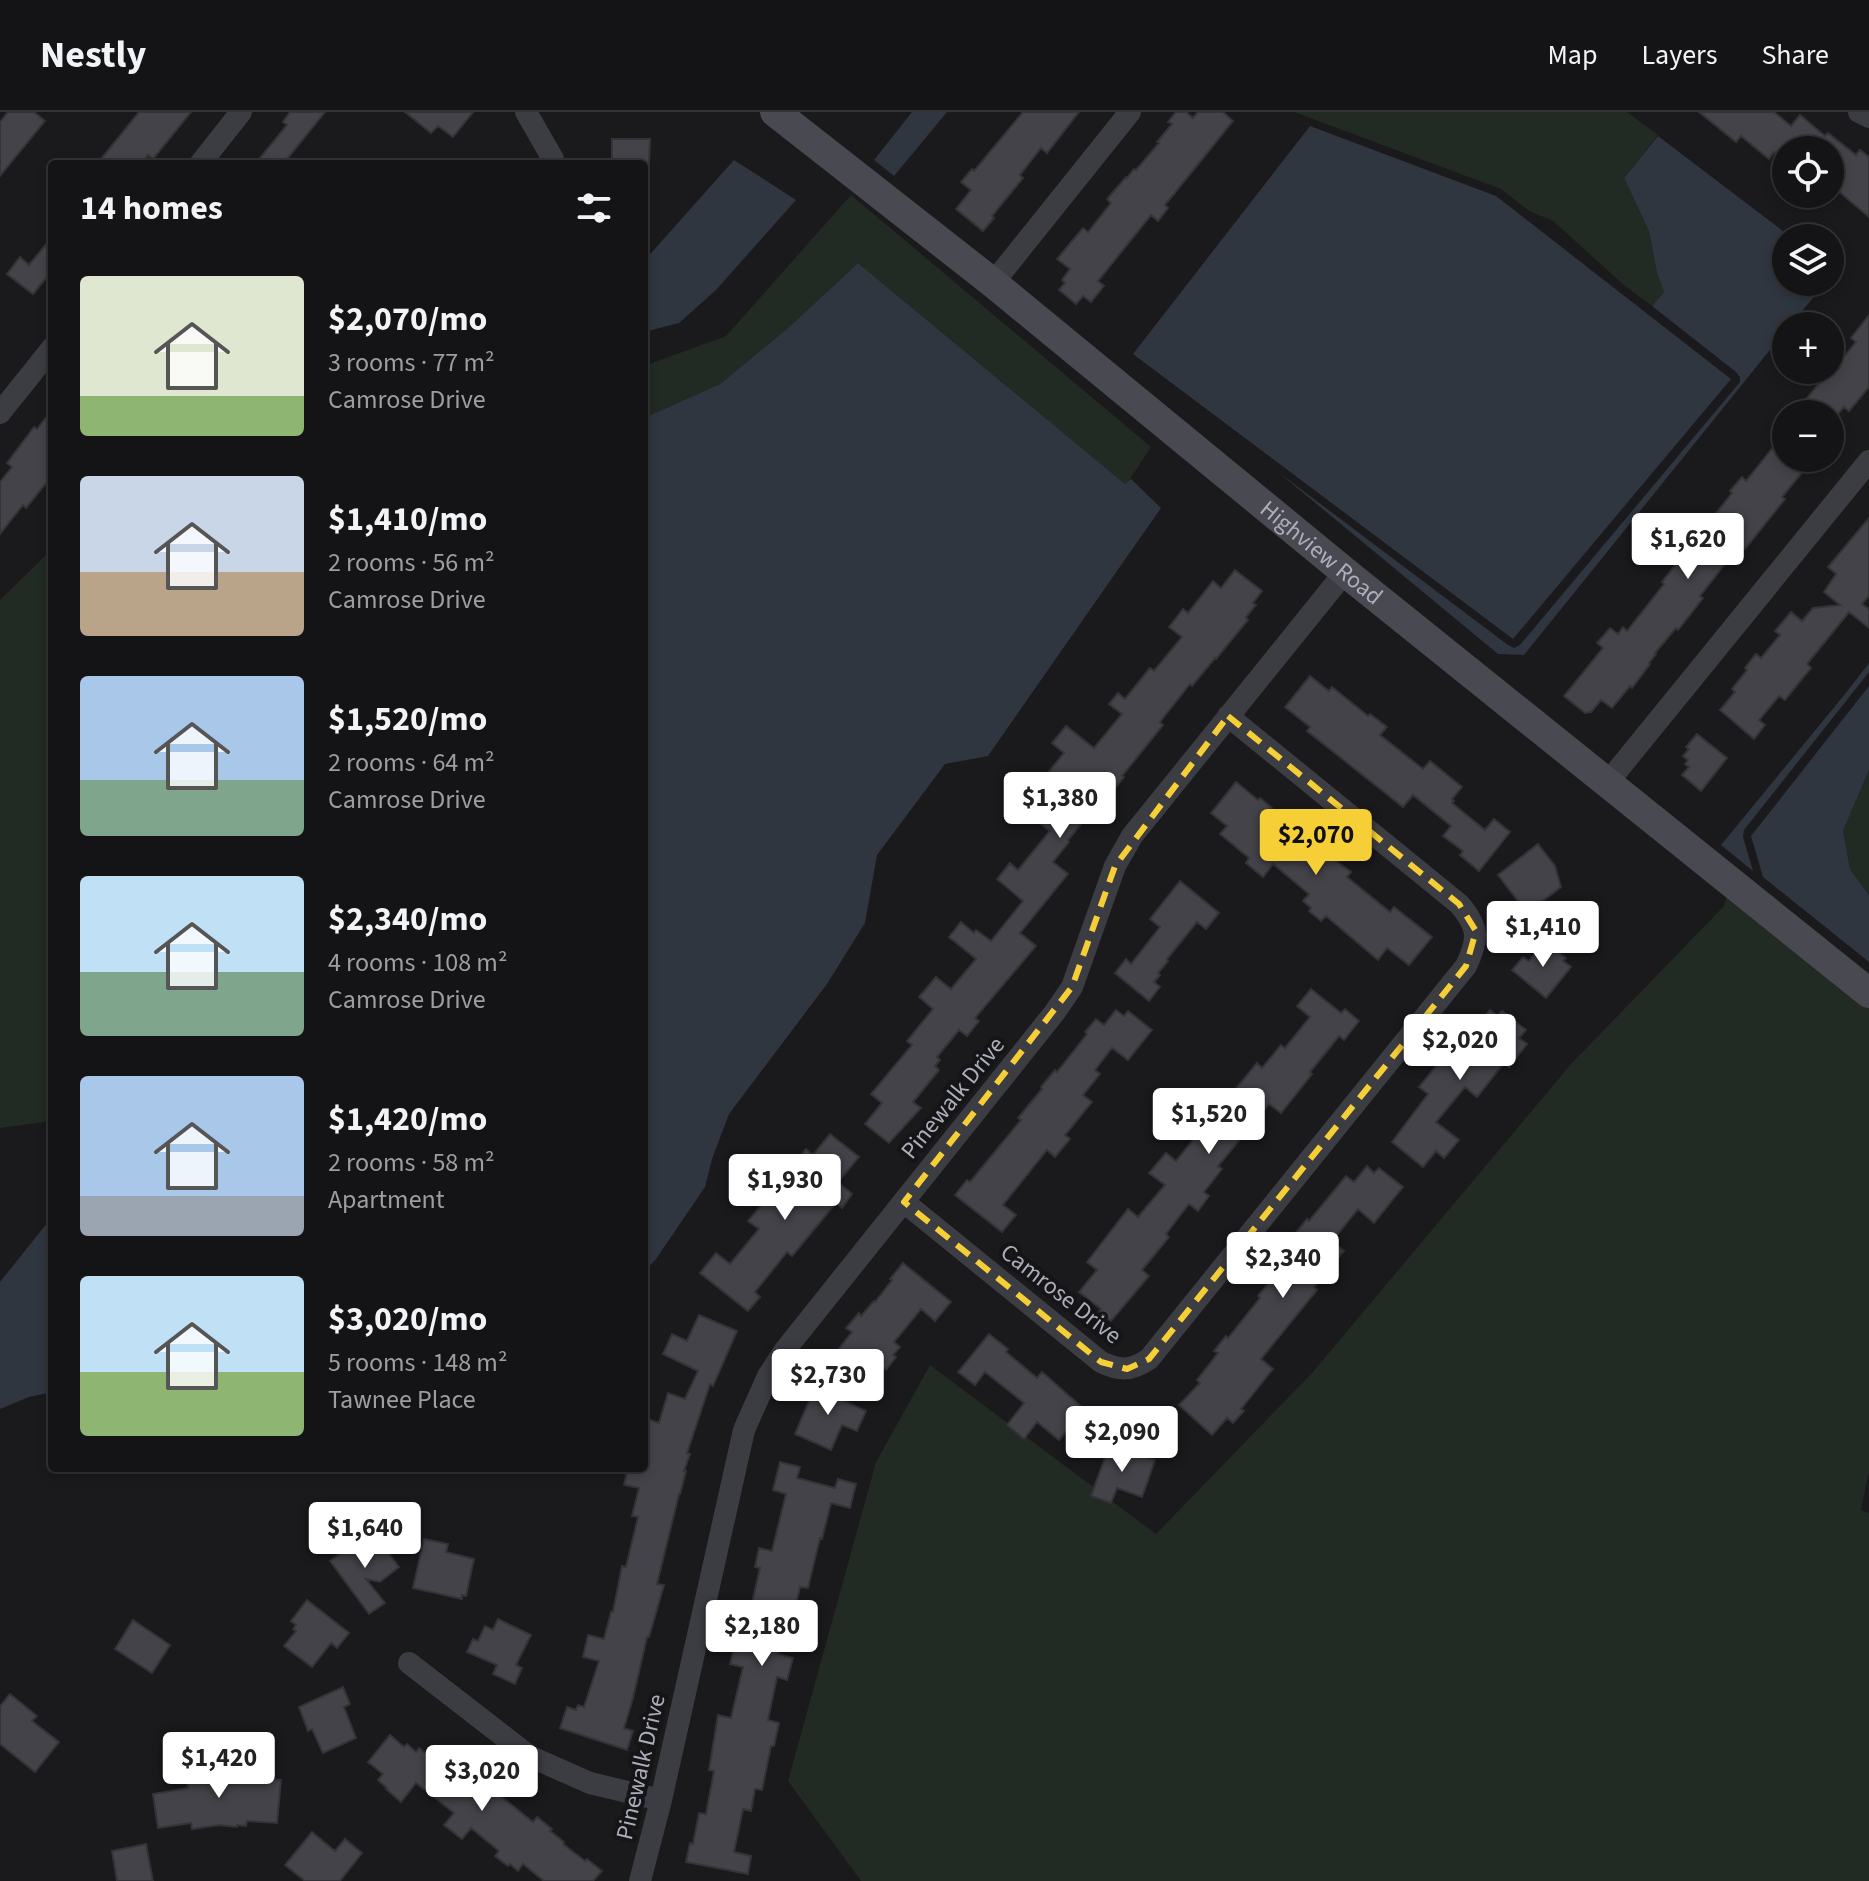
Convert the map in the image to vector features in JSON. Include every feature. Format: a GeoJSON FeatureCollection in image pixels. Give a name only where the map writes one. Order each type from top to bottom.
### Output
{"type":"FeatureCollection","features":[{"type":"Feature","properties":{"kind":"street"},"geometry":{"type":"LineString","coordinates":[[203,160],[241,112]]}},
{"type":"Feature","properties":{"kind":"street"},"geometry":{"type":"LineString","coordinates":[[526,112],[553,159]]}},
{"type":"Feature","properties":{"kind":"street","name":"Highview Road"},"geometry":{"type":"LineString","coordinates":[[775,112],[993,283],[1345,572],[1869,993]]}},
{"type":"Feature","properties":{"kind":"street"},"geometry":{"type":"LineString","coordinates":[[993,283],[1130,112]]}},
{"type":"Feature","properties":{"kind":"street"},"geometry":{"type":"LineString","coordinates":[[1859,112],[1869,117]]}},
{"type":"Feature","properties":{"kind":"street"},"geometry":{"type":"LineString","coordinates":[[0,413],[48,353]]}},
{"type":"Feature","properties":{"kind":"street"},"geometry":{"type":"LineString","coordinates":[[1608,782],[1869,461]]}},
{"type":"Feature","properties":{"kind":"street","name":"Pinewalk Drive"},"geometry":{"type":"LineString","coordinates":[[640,1881],[744,1430],[768,1376],[785,1350],[1055,1012],[1072,987],[1115,866],[1132,836],[1345,572]]}},
{"type":"Feature","properties":{"kind":"street","name":"Camrose Drive"},"geometry":{"type":"LineString","coordinates":[[904,1202],[1101,1362],[1114,1368],[1139,1366],[1149,1359],[1466,966],[1474,949],[1476,931],[1471,917],[1459,904],[1228,716]]}},
{"type":"Feature","properties":{"kind":"street"},"geometry":{"type":"LineString","coordinates":[[409,1663],[529,1756],[590,1783],[661,1800]]}},
{"type":"Feature","properties":{"kind":"highlighted area"},"geometry":{"type":"Polygon","coordinates":[[[1228,716],[1459,904],[1476,931],[1466,966],[1149,1359],[1127,1369],[1101,1362],[904,1202],[1072,987],[1115,866],[1228,716]]]}},
{"type":"Feature","properties":{"kind":"shaded area"},"geometry":{"type":"Polygon","coordinates":[[[912,112],[947,112],[894,176],[874,160],[912,112]]]}},
{"type":"Feature","properties":{"kind":"shaded area"},"geometry":{"type":"Polygon","coordinates":[[[1294,112],[1627,112],[1658,135],[1624,178],[1649,231],[1664,292],[1652,306],[1625,286],[1553,221],[1529,211],[1501,189],[1294,112]]]}},
{"type":"Feature","properties":{"kind":"shaded area"},"geometry":{"type":"Polygon","coordinates":[[[1310,126],[1496,196],[1731,379],[1513,639],[1133,354],[1310,126]]]}},
{"type":"Feature","properties":{"kind":"shaded area"},"geometry":{"type":"Polygon","coordinates":[[[1658,136],[1774,224],[1772,296],[1815,296],[1801,312],[1772,312],[1772,347],[1524,655],[1498,654],[1278,472],[1508,645],[1514,648],[1520,645],[1740,382],[1736,372],[1652,306],[1664,292],[1649,231],[1624,178],[1658,136]]]}},
{"type":"Feature","properties":{"kind":"shaded area"},"geometry":{"type":"Polygon","coordinates":[[[734,160],[796,200],[716,290],[679,323],[648,331],[648,257],[734,160]]]}},
{"type":"Feature","properties":{"kind":"shaded area"},"geometry":{"type":"Polygon","coordinates":[[[851,195],[1151,447],[1126,485],[858,263],[788,328],[720,384],[648,416],[648,365],[726,336],[851,195]]]}},
{"type":"Feature","properties":{"kind":"shaded area"},"geometry":{"type":"Polygon","coordinates":[[[858,263],[1125,484],[1131,479],[1161,508],[988,756],[945,764],[877,855],[865,923],[827,984],[729,1114],[705,1187],[648,1268],[648,416],[720,384],[788,328],[858,263]]]}},
{"type":"Feature","properties":{"kind":"shaded area"},"geometry":{"type":"Polygon","coordinates":[[[48,553],[48,1122],[0,1128],[0,600],[48,553]]]}},
{"type":"Feature","properties":{"kind":"shaded area"},"geometry":{"type":"Polygon","coordinates":[[[1869,663],[1869,672],[1744,830],[1743,837],[1753,871],[1721,845],[1869,663]]]}},
{"type":"Feature","properties":{"kind":"shaded area"},"geometry":{"type":"Polygon","coordinates":[[[1869,686],[1869,770],[1843,831],[1850,869],[1869,895],[1869,962],[1763,877],[1751,836],[1869,686]]]}},
{"type":"Feature","properties":{"kind":"shaded area"},"geometry":{"type":"Polygon","coordinates":[[[1869,770],[1869,895],[1850,869],[1843,831],[1869,770]]]}},
{"type":"Feature","properties":{"kind":"shaded area"},"geometry":{"type":"Polygon","coordinates":[[[1728,891],[1869,1005],[1869,1472],[1861,1510],[1869,1513],[1869,1881],[861,1881],[788,1781],[876,1462],[930,1365],[1156,1534],[1312,1373],[1571,1064],[1724,906],[1728,891]]]}},
{"type":"Feature","properties":{"kind":"shaded area"},"geometry":{"type":"Polygon","coordinates":[[[48,1222],[48,1393],[0,1409],[0,1282],[48,1222]]]}},
{"type":"Feature","properties":{"kind":"building"},"geometry":{"type":"Polygon","coordinates":[[[8,112],[34,112],[45,121],[0,176],[0,122],[8,112]]]}},
{"type":"Feature","properties":{"kind":"building"},"geometry":{"type":"Polygon","coordinates":[[[139,112],[191,112],[153,159],[148,155],[144,160],[100,160],[139,112]]]}},
{"type":"Feature","properties":{"kind":"building"},"geometry":{"type":"Polygon","coordinates":[[[290,112],[325,112],[286,160],[258,160],[287,125],[283,122],[290,112]]]}},
{"type":"Feature","properties":{"kind":"building"},"geometry":{"type":"Polygon","coordinates":[[[405,112],[473,112],[453,137],[438,126],[431,133],[405,112]]]}},
{"type":"Feature","properties":{"kind":"building"},"geometry":{"type":"Polygon","coordinates":[[[1023,112],[1079,112],[1047,153],[1041,148],[1020,175],[1023,178],[983,231],[956,209],[971,190],[961,182],[972,169],[974,171],[1023,112]]]}},
{"type":"Feature","properties":{"kind":"building"},"geometry":{"type":"Polygon","coordinates":[[[1176,112],[1186,112],[1193,118],[1198,112],[1223,112],[1233,121],[1165,205],[1168,208],[1158,221],[1151,215],[1098,281],[1104,286],[1091,302],[1083,296],[1076,304],[1059,290],[1070,269],[1057,259],[1083,228],[1088,232],[1111,203],[1107,199],[1159,143],[1176,112]]]}},
{"type":"Feature","properties":{"kind":"building"},"geometry":{"type":"Polygon","coordinates":[[[1699,112],[1774,112],[1791,126],[1800,115],[1825,136],[1772,136],[1772,155],[1769,159],[1741,136],[1736,142],[1699,112]]]}},
{"type":"Feature","properties":{"kind":"building"},"geometry":{"type":"Polygon","coordinates":[[[612,139],[650,139],[649,164],[648,160],[612,160],[612,139]]]}},
{"type":"Feature","properties":{"kind":"building"},"geometry":{"type":"Polygon","coordinates":[[[1844,146],[1856,155],[1860,150],[1869,157],[1869,217],[1844,196],[1844,146]]]}},
{"type":"Feature","properties":{"kind":"building"},"geometry":{"type":"Polygon","coordinates":[[[48,242],[48,276],[33,294],[7,274],[20,257],[29,265],[48,242]]]}},
{"type":"Feature","properties":{"kind":"building"},"geometry":{"type":"Polygon","coordinates":[[[1869,315],[1869,387],[1849,411],[1844,407],[1844,400],[1805,400],[1819,384],[1844,384],[1844,357],[1856,342],[1851,338],[1869,315]]]}},
{"type":"Feature","properties":{"kind":"building"},"geometry":{"type":"Polygon","coordinates":[[[48,415],[48,481],[0,534],[0,482],[12,467],[7,463],[34,427],[37,429],[48,415]]]}},
{"type":"Feature","properties":{"kind":"building"},"geometry":{"type":"Polygon","coordinates":[[[1772,448],[1772,472],[1803,472],[1745,549],[1740,545],[1678,630],[1676,628],[1655,653],[1632,688],[1630,686],[1612,708],[1601,700],[1591,712],[1585,713],[1564,696],[1603,648],[1597,643],[1610,628],[1618,634],[1623,627],[1627,631],[1732,493],[1730,491],[1742,477],[1746,481],[1772,448]]]}},
{"type":"Feature","properties":{"kind":"building"},"geometry":{"type":"Polygon","coordinates":[[[1869,518],[1869,596],[1862,604],[1869,609],[1869,628],[1849,612],[1807,664],[1811,668],[1785,700],[1779,696],[1759,720],[1765,725],[1754,739],[1720,710],[1735,692],[1732,689],[1756,654],[1761,658],[1780,635],[1775,631],[1791,612],[1802,621],[1813,608],[1840,605],[1824,592],[1836,574],[1828,567],[1869,518]]]}},
{"type":"Feature","properties":{"kind":"building"},"geometry":{"type":"Polygon","coordinates":[[[1235,570],[1262,591],[1246,617],[1248,620],[1192,686],[1190,684],[1160,722],[1163,725],[1124,777],[1068,840],[1053,862],[1068,874],[1020,933],[1036,946],[975,1018],[979,1021],[967,1036],[959,1030],[937,1057],[940,1060],[935,1066],[939,1070],[913,1102],[921,1108],[889,1143],[865,1124],[882,1103],[871,1094],[912,1045],[907,1041],[933,1009],[919,997],[936,977],[951,989],[976,959],[949,937],[961,922],[991,941],[1023,901],[997,879],[1010,863],[1018,870],[1050,831],[1032,817],[1050,795],[1038,785],[1064,753],[1052,743],[1066,726],[1094,748],[1122,714],[1109,704],[1118,693],[1125,699],[1150,668],[1154,671],[1182,637],[1169,627],[1183,609],[1188,613],[1213,581],[1221,588],[1235,570]]]}},
{"type":"Feature","properties":{"kind":"building"},"geometry":{"type":"Polygon","coordinates":[[[1310,676],[1329,691],[1332,687],[1387,727],[1380,735],[1423,769],[1430,761],[1462,787],[1452,803],[1485,830],[1494,819],[1510,832],[1479,871],[1460,855],[1463,851],[1443,836],[1451,826],[1413,795],[1403,807],[1307,731],[1310,727],[1285,707],[1310,676]]]}},
{"type":"Feature","properties":{"kind":"building"},"geometry":{"type":"Polygon","coordinates":[[[1697,734],[1727,758],[1701,791],[1682,775],[1689,767],[1685,764],[1688,760],[1683,756],[1689,749],[1686,747],[1697,734]]]}},
{"type":"Feature","properties":{"kind":"building"},"geometry":{"type":"Polygon","coordinates":[[[1236,782],[1258,800],[1260,798],[1317,849],[1351,872],[1347,877],[1390,912],[1394,907],[1432,937],[1409,965],[1387,948],[1378,960],[1326,916],[1321,921],[1303,901],[1309,894],[1273,864],[1263,877],[1246,863],[1249,858],[1220,834],[1227,826],[1211,813],[1236,782]]]}},
{"type":"Feature","properties":{"kind":"building"},"geometry":{"type":"Polygon","coordinates":[[[1538,844],[1555,866],[1561,887],[1527,913],[1498,875],[1538,844]]]}},
{"type":"Feature","properties":{"kind":"building"},"geometry":{"type":"Polygon","coordinates":[[[1180,881],[1219,913],[1206,929],[1197,922],[1167,959],[1154,982],[1160,987],[1149,1001],[1115,973],[1126,959],[1131,964],[1160,927],[1150,919],[1180,881]]]}},
{"type":"Feature","properties":{"kind":"building"},"geometry":{"type":"Polygon","coordinates":[[[1543,942],[1566,958],[1563,961],[1571,967],[1546,998],[1512,970],[1523,957],[1529,961],[1543,942]]]}},
{"type":"Feature","properties":{"kind":"building"},"geometry":{"type":"Polygon","coordinates":[[[1311,989],[1341,1013],[1345,1009],[1359,1021],[1344,1040],[1339,1036],[1281,1113],[1269,1104],[1218,1166],[1222,1169],[1204,1192],[1209,1196],[1198,1211],[1189,1204],[1166,1234],[1169,1237],[1142,1270],[1149,1276],[1111,1321],[1079,1292],[1097,1270],[1087,1262],[1128,1209],[1138,1217],[1165,1185],[1149,1173],[1166,1153],[1176,1161],[1199,1132],[1196,1129],[1221,1099],[1225,1102],[1257,1063],[1262,1068],[1281,1045],[1285,1048],[1310,1017],[1297,1006],[1311,989]]]}},
{"type":"Feature","properties":{"kind":"building"},"geometry":{"type":"Polygon","coordinates":[[[1116,1010],[1124,1016],[1128,1011],[1152,1030],[1128,1060],[1112,1048],[1095,1070],[1100,1074],[1083,1095],[1092,1102],[1065,1135],[1070,1139],[1055,1157],[1047,1150],[1003,1205],[1016,1215],[1002,1232],[955,1195],[967,1180],[970,1182],[1021,1120],[1018,1118],[1041,1087],[1055,1070],[1057,1072],[1096,1019],[1104,1025],[1116,1010]]]}},
{"type":"Feature","properties":{"kind":"building"},"geometry":{"type":"Polygon","coordinates":[[[1490,1010],[1497,1016],[1502,1011],[1526,1030],[1519,1038],[1527,1044],[1509,1067],[1504,1063],[1477,1097],[1465,1087],[1436,1122],[1459,1140],[1444,1158],[1436,1151],[1423,1167],[1392,1142],[1428,1094],[1419,1087],[1461,1035],[1459,1032],[1470,1019],[1477,1025],[1490,1010]]]}},
{"type":"Feature","properties":{"kind":"building"},"geometry":{"type":"Polygon","coordinates":[[[830,1134],[859,1157],[838,1182],[852,1194],[842,1208],[836,1203],[792,1256],[787,1252],[755,1292],[760,1297],[748,1311],[700,1273],[716,1253],[730,1264],[759,1229],[748,1221],[767,1198],[778,1207],[803,1176],[791,1167],[806,1149],[813,1155],[830,1134]]]}},
{"type":"Feature","properties":{"kind":"building"},"geometry":{"type":"Polygon","coordinates":[[[1367,1166],[1374,1173],[1379,1168],[1403,1187],[1374,1223],[1358,1209],[1332,1241],[1344,1251],[1261,1359],[1273,1369],[1233,1423],[1227,1418],[1212,1435],[1179,1405],[1200,1383],[1197,1380],[1218,1353],[1214,1351],[1260,1298],[1258,1296],[1273,1277],[1265,1270],[1346,1176],[1354,1182],[1367,1166]]]}},
{"type":"Feature","properties":{"kind":"building"},"geometry":{"type":"Polygon","coordinates":[[[903,1263],[951,1302],[935,1321],[921,1309],[894,1342],[900,1347],[886,1370],[880,1366],[868,1381],[863,1381],[833,1356],[852,1332],[846,1328],[859,1313],[861,1316],[875,1302],[903,1263]]]}},
{"type":"Feature","properties":{"kind":"building"},"geometry":{"type":"Polygon","coordinates":[[[699,1315],[737,1331],[713,1386],[710,1384],[687,1453],[690,1454],[657,1584],[664,1585],[624,1728],[633,1731],[627,1750],[560,1728],[567,1707],[576,1710],[578,1705],[584,1707],[599,1661],[583,1657],[588,1635],[604,1639],[622,1566],[626,1567],[638,1517],[632,1516],[639,1488],[624,1485],[627,1472],[648,1472],[648,1419],[659,1423],[668,1393],[685,1399],[698,1371],[663,1354],[672,1334],[687,1341],[699,1315]]]}},
{"type":"Feature","properties":{"kind":"building"},"geometry":{"type":"Polygon","coordinates":[[[989,1334],[1037,1378],[1042,1372],[1084,1409],[1059,1440],[1037,1422],[1024,1439],[1007,1425],[1024,1403],[985,1372],[975,1385],[958,1372],[989,1334]]]}},
{"type":"Feature","properties":{"kind":"building"},"geometry":{"type":"Polygon","coordinates":[[[817,1382],[833,1390],[831,1395],[866,1411],[857,1431],[842,1425],[831,1450],[795,1434],[817,1382]]]}},
{"type":"Feature","properties":{"kind":"building"},"geometry":{"type":"Polygon","coordinates":[[[1110,1444],[1155,1460],[1142,1497],[1117,1488],[1111,1503],[1091,1496],[1110,1444]]]}},
{"type":"Feature","properties":{"kind":"building"},"geometry":{"type":"Polygon","coordinates":[[[780,1462],[800,1467],[797,1478],[835,1488],[838,1479],[856,1484],[850,1508],[831,1503],[808,1588],[800,1587],[778,1654],[793,1658],[787,1680],[777,1677],[768,1720],[779,1723],[774,1746],[771,1746],[762,1790],[755,1789],[751,1811],[743,1809],[734,1852],[751,1856],[748,1874],[686,1862],[699,1813],[706,1814],[714,1771],[709,1770],[718,1715],[731,1718],[743,1667],[730,1664],[747,1612],[750,1612],[760,1568],[755,1567],[759,1548],[772,1551],[786,1494],[773,1490],[780,1462]]]}},
{"type":"Feature","properties":{"kind":"building"},"geometry":{"type":"Polygon","coordinates":[[[373,1532],[399,1567],[380,1582],[366,1579],[385,1603],[369,1614],[330,1561],[373,1532]]]}},
{"type":"Feature","properties":{"kind":"building"},"geometry":{"type":"Polygon","coordinates":[[[424,1539],[448,1544],[446,1552],[474,1559],[466,1596],[462,1595],[462,1599],[413,1588],[424,1539]]]}},
{"type":"Feature","properties":{"kind":"building"},"geometry":{"type":"Polygon","coordinates":[[[307,1600],[349,1633],[337,1648],[331,1643],[312,1667],[284,1646],[296,1631],[293,1629],[296,1625],[291,1621],[307,1600]]]}},
{"type":"Feature","properties":{"kind":"building"},"geometry":{"type":"Polygon","coordinates":[[[498,1619],[531,1635],[516,1665],[522,1668],[515,1684],[493,1674],[497,1665],[467,1652],[473,1639],[478,1641],[485,1626],[493,1630],[498,1619]]]}},
{"type":"Feature","properties":{"kind":"building"},"geometry":{"type":"Polygon","coordinates":[[[133,1620],[170,1645],[152,1673],[115,1649],[133,1620]]]}},
{"type":"Feature","properties":{"kind":"building"},"geometry":{"type":"Polygon","coordinates":[[[343,1687],[350,1704],[344,1707],[356,1738],[323,1753],[312,1729],[308,1731],[299,1707],[343,1687]]]}},
{"type":"Feature","properties":{"kind":"building"},"geometry":{"type":"Polygon","coordinates":[[[10,1694],[37,1716],[32,1721],[59,1742],[35,1772],[0,1744],[0,1706],[10,1694]]]}},
{"type":"Feature","properties":{"kind":"building"},"geometry":{"type":"Polygon","coordinates":[[[390,1735],[404,1747],[407,1744],[416,1752],[419,1748],[447,1770],[454,1761],[482,1783],[484,1781],[533,1822],[537,1817],[552,1829],[550,1831],[563,1844],[602,1871],[593,1881],[544,1881],[523,1864],[518,1871],[510,1864],[508,1866],[495,1856],[499,1851],[471,1828],[462,1839],[444,1825],[454,1813],[416,1783],[401,1802],[378,1780],[383,1774],[368,1762],[390,1735]]]}},
{"type":"Feature","properties":{"kind":"building"},"geometry":{"type":"Polygon","coordinates":[[[206,1764],[207,1771],[259,1772],[258,1778],[281,1780],[277,1823],[247,1821],[246,1826],[219,1825],[192,1829],[191,1823],[158,1828],[153,1794],[188,1788],[185,1767],[206,1764]]]}},
{"type":"Feature","properties":{"kind":"building"},"geometry":{"type":"Polygon","coordinates":[[[312,1832],[335,1851],[345,1839],[362,1853],[340,1881],[305,1881],[285,1865],[312,1832]]]}},
{"type":"Feature","properties":{"kind":"building"},"geometry":{"type":"Polygon","coordinates":[[[146,1844],[153,1881],[117,1881],[112,1851],[146,1844]]]}}]}
